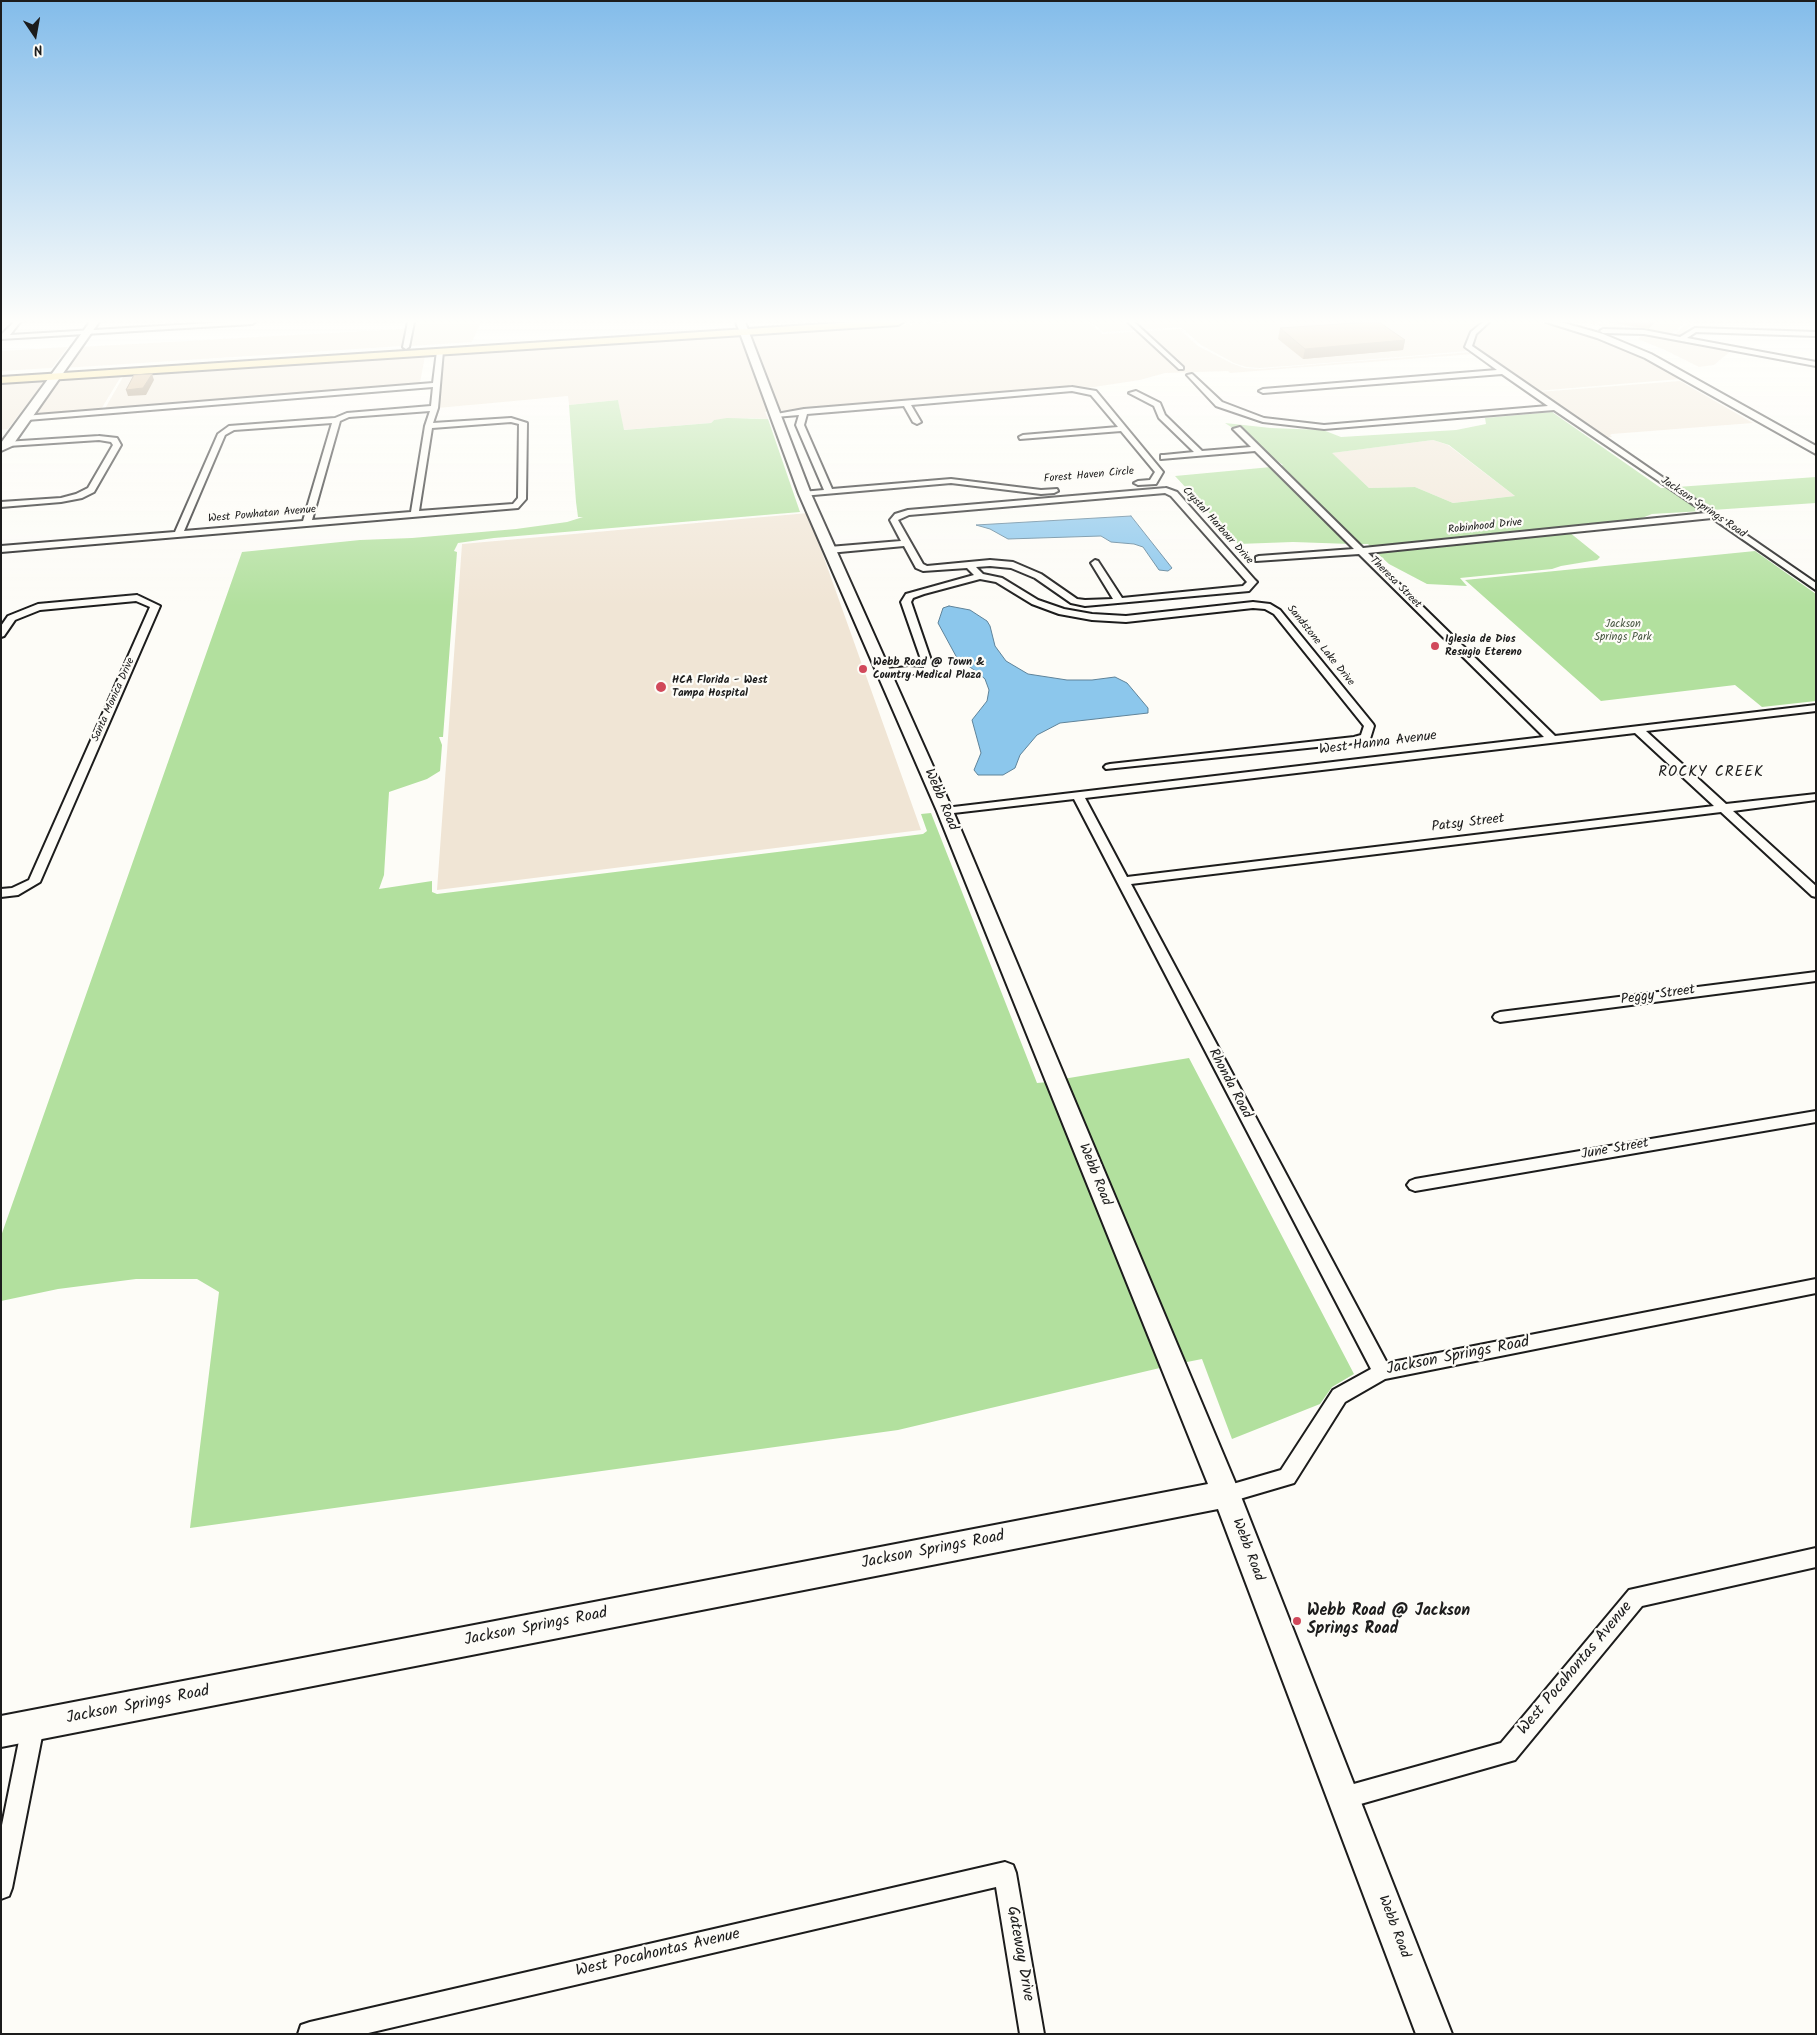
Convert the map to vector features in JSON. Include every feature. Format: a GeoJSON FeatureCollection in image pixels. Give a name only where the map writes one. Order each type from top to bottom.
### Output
{"type":"FeatureCollection","features":[{"type":"Feature","properties":{"kind":"street"},"geometry":{"type":"LineString","coordinates":[[5,446],[27,418],[40,417]]}},
{"type":"Feature","properties":{"kind":"street"},"geometry":{"type":"LineString","coordinates":[[178,535],[222,434],[232,428],[336,420],[342,417]]}},
{"type":"Feature","properties":{"kind":"street"},"geometry":{"type":"LineString","coordinates":[[415,514],[432,417]]}},
{"type":"Feature","properties":{"kind":"street","name":"Webb Road"},"geometry":{"type":"LineString","coordinates":[[776,417],[805,494],[945,811],[1226,1494],[1434,2034]]}},
{"type":"Feature","properties":{"kind":"street"},"geometry":{"type":"LineString","coordinates":[[802,417],[800,425],[829,492]]}},
{"type":"Feature","properties":{"kind":"street"},"geometry":{"type":"LineString","coordinates":[[914,417],[917,422]]}},
{"type":"Feature","properties":{"kind":"street","name":"Forest Haven Circle"},"geometry":{"type":"LineString","coordinates":[[1114,417],[1159,472],[1153,482],[1125,484]]}},
{"type":"Feature","properties":{"kind":"street"},"geometry":{"type":"LineString","coordinates":[[1163,417],[1200,454]]}},
{"type":"Feature","properties":{"kind":"street"},"geometry":{"type":"LineString","coordinates":[[1254,417],[1262,420],[1324,427],[1446,417]]}},
{"type":"Feature","properties":{"kind":"street","name":"Jackson Springs Road"},"geometry":{"type":"LineString","coordinates":[[1568,417],[1714,515],[1816,587]]}},
{"type":"Feature","properties":{"kind":"street"},"geometry":{"type":"LineString","coordinates":[[1754,417],[1816,451]]}},
{"type":"Feature","properties":{"kind":"street"},"geometry":{"type":"LineString","coordinates":[[1770,417],[1794,429],[1814,436]]}},
{"type":"Feature","properties":{"kind":"street"},"geometry":{"type":"LineString","coordinates":[[307,522],[336,420]]}},
{"type":"Feature","properties":{"kind":"street","name":"West Powhatan Avenue"},"geometry":{"type":"LineString","coordinates":[[1,549],[515,506],[522,499],[523,423],[511,420],[429,426]]}},
{"type":"Feature","properties":{"kind":"street"},"geometry":{"type":"LineString","coordinates":[[1023,437],[1124,429]]}},
{"type":"Feature","properties":{"kind":"street","name":"Theresa Street"},"geometry":{"type":"LineString","coordinates":[[1237,429],[1551,738]]}},
{"type":"Feature","properties":{"kind":"street"},"geometry":{"type":"LineString","coordinates":[[1,505],[61,500],[79,496],[92,490],[117,445],[114,440],[99,438],[5,446]]}},
{"type":"Feature","properties":{"kind":"street"},"geometry":{"type":"LineString","coordinates":[[1,461],[10,449],[5,446]]}},
{"type":"Feature","properties":{"kind":"street"},"geometry":{"type":"LineString","coordinates":[[1164,457],[1257,449]]}},
{"type":"Feature","properties":{"kind":"street","name":"Forest Haven Circle"},"geometry":{"type":"LineString","coordinates":[[805,494],[951,480],[1041,492],[1060,490]]}},
{"type":"Feature","properties":{"kind":"street","name":"Crystal Harbour Drive"},"geometry":{"type":"LineString","coordinates":[[1166,490],[1174,494],[1252,582],[1246,589],[1084,603],[1074,601],[1025,569],[1013,565],[990,563],[926,569],[919,566],[906,543],[894,520],[898,516],[908,513],[1166,490]]}},
{"type":"Feature","properties":{"kind":"street","name":"Robinhood Drive"},"geometry":{"type":"LineString","coordinates":[[1259,560],[1714,515]]}},
{"type":"Feature","properties":{"kind":"street"},"geometry":{"type":"LineString","coordinates":[[828,545],[901,534]]}},
{"type":"Feature","properties":{"kind":"street"},"geometry":{"type":"LineString","coordinates":[[828,545],[906,543]]}},
{"type":"Feature","properties":{"kind":"street"},"geometry":{"type":"LineString","coordinates":[[1095,563],[1119,601]]}},
{"type":"Feature","properties":{"kind":"street","name":"Sandstone Lake Drive"},"geometry":{"type":"LineString","coordinates":[[969,565],[980,576],[1000,580],[1035,602],[1062,612],[1092,617],[1126,619],[1253,605],[1267,606],[1278,612],[1369,726],[1366,737],[1354,740],[1110,767]]}},
{"type":"Feature","properties":{"kind":"street"},"geometry":{"type":"LineString","coordinates":[[886,677],[913,678],[930,672],[906,602],[909,596],[980,576]]}},
{"type":"Feature","properties":{"kind":"street","name":"Santa Monica Drive"},"geometry":{"type":"LineString","coordinates":[[1,634],[11,618],[38,607],[138,598],[155,606],[34,882],[8,892]]}},
{"type":"Feature","properties":{"kind":"street","name":"West Hanna Avenue"},"geometry":{"type":"LineString","coordinates":[[945,811],[1816,708]]}},
{"type":"Feature","properties":{"kind":"street"},"geometry":{"type":"LineString","coordinates":[[1638,730],[1816,893]]}},
{"type":"Feature","properties":{"kind":"street","name":"Rhonda Road"},"geometry":{"type":"LineString","coordinates":[[1078,796],[1382,1372]]}},
{"type":"Feature","properties":{"kind":"street","name":"Patsy Street"},"geometry":{"type":"LineString","coordinates":[[1124,881],[1816,797]]}},
{"type":"Feature","properties":{"kind":"street","name":"Peggy Street"},"geometry":{"type":"LineString","coordinates":[[1500,1017],[1816,976]]}},
{"type":"Feature","properties":{"kind":"street","name":"June Street"},"geometry":{"type":"LineString","coordinates":[[1415,1184],[1816,1116]]}},
{"type":"Feature","properties":{"kind":"street","name":"Jackson Springs Road"},"geometry":{"type":"LineString","coordinates":[[1,1732],[1226,1494],[1287,1477],[1339,1396],[1382,1372],[1816,1286]]}},
{"type":"Feature","properties":{"kind":"street","name":"West Pocahontas Avenue"},"geometry":{"type":"LineString","coordinates":[[1343,1798],[1507,1752],[1636,1598],[1816,1557]]}},
{"type":"Feature","properties":{"kind":"street"},"geometry":{"type":"LineString","coordinates":[[1,1888],[33,1726]]}},
{"type":"Feature","properties":{"kind":"street","name":"West Pocahontas Avenue"},"geometry":{"type":"LineString","coordinates":[[310,2034],[1005,1873]]}},
{"type":"Feature","properties":{"kind":"street","name":"Gateway Drive"},"geometry":{"type":"LineString","coordinates":[[1005,1873],[1032,2034]]}},
{"type":"Feature","properties":{"kind":"shaded area"},"geometry":{"type":"Polygon","coordinates":[[[1,417],[17,417],[8,429],[1,430],[1,417]]]}},
{"type":"Feature","properties":{"kind":"shaded area"},"geometry":{"type":"Polygon","coordinates":[[[621,417],[767,417],[768,419],[714,420],[711,423],[623,430],[621,417]]]}},
{"type":"Feature","properties":{"kind":"shaded area"},"geometry":{"type":"Polygon","coordinates":[[[1573,417],[1743,417],[1753,423],[1612,434],[1610,435],[1612,437],[1602,438],[1573,417]]]}},
{"type":"Feature","properties":{"kind":"shaded area"},"geometry":{"type":"Polygon","coordinates":[[[1433,440],[1448,445],[1515,496],[1453,503],[1415,487],[1369,488],[1331,453],[1433,440]]]}},
{"type":"Feature","properties":{"kind":"shaded area","name":"HCA Florida - West Tampa Hospital"},"geometry":{"type":"Polygon","coordinates":[[[808,513],[921,830],[437,890],[462,544],[808,513]]]}},
{"type":"Feature","properties":{"kind":"green space"},"geometry":{"type":"Polygon","coordinates":[[[570,417],[621,417],[624,430],[711,423],[714,420],[727,418],[768,419],[800,512],[494,538],[458,543],[454,551],[457,552],[443,737],[439,737],[442,745],[440,771],[427,779],[389,792],[384,875],[379,889],[432,881],[432,892],[437,894],[923,834],[927,831],[921,814],[931,813],[1037,1083],[1048,1082],[1164,1367],[898,1430],[190,1528],[219,1292],[197,1279],[136,1279],[58,1289],[1,1301],[1,1236],[242,552],[360,540],[412,538],[516,529],[567,522],[583,517],[578,517],[570,417]]]}},
{"type":"Feature","properties":{"kind":"green space"},"geometry":{"type":"Polygon","coordinates":[[[1559,417],[1661,488],[1668,488],[1703,511],[1652,514],[1637,520],[1372,548],[1368,544],[1361,544],[1280,466],[1283,465],[1264,451],[1239,427],[1231,427],[1225,423],[1271,428],[1323,430],[1341,437],[1456,430],[1486,424],[1485,418],[1559,417]],[[1433,440],[1332,453],[1369,488],[1415,487],[1453,503],[1515,496],[1449,445],[1433,440]]]}},
{"type":"Feature","properties":{"kind":"green space"},"geometry":{"type":"Polygon","coordinates":[[[1271,467],[1351,544],[1293,542],[1238,544],[1175,476],[1271,467]]]}},
{"type":"Feature","properties":{"kind":"green space"},"geometry":{"type":"Polygon","coordinates":[[[1816,477],[1816,503],[1712,510],[1677,487],[1816,477]]]}},
{"type":"Feature","properties":{"kind":"green space"},"geometry":{"type":"Polygon","coordinates":[[[1569,532],[1600,557],[1597,560],[1552,569],[1460,578],[1467,586],[1427,584],[1389,564],[1377,553],[1569,532]]]}},
{"type":"Feature","properties":{"kind":"green space","name":"Jackson Springs Park"},"geometry":{"type":"Polygon","coordinates":[[[1755,551],[1816,594],[1816,701],[1762,707],[1735,685],[1601,701],[1465,580],[1755,551]]]}},
{"type":"Feature","properties":{"kind":"green space"},"geometry":{"type":"Polygon","coordinates":[[[1189,1058],[1354,1374],[1332,1387],[1320,1404],[1232,1439],[1202,1359],[1182,1363],[1063,1079],[1189,1058]]]}},
{"type":"Feature","properties":{"kind":"water"},"geometry":{"type":"Polygon","coordinates":[[[1131,516],[1172,568],[1168,571],[1159,570],[1143,547],[1134,544],[1111,542],[1101,536],[1008,539],[990,529],[976,525],[1131,516]]]}},
{"type":"Feature","properties":{"kind":"water"},"geometry":{"type":"Polygon","coordinates":[[[949,606],[970,610],[987,621],[995,646],[1006,661],[1028,674],[1067,680],[1092,680],[1115,677],[1127,683],[1148,708],[1148,713],[1060,723],[1037,735],[1020,755],[1015,768],[1003,775],[978,775],[974,770],[981,753],[972,720],[987,701],[989,690],[985,679],[957,658],[938,623],[943,608],[949,606]]]}},
{"type":"Feature","properties":{"kind":"place","name":"Iglesia de Dios Resugio Etereno"},"geometry":{"type":"Point","coordinates":[1435,646]}},
{"type":"Feature","properties":{"kind":"place","name":"Webb Road @ Town & Country Medical Plaza"},"geometry":{"type":"Point","coordinates":[863,669]}},
{"type":"Feature","properties":{"kind":"place","name":"HCA Florida - West Tampa Hospital"},"geometry":{"type":"Point","coordinates":[661,687]}},
{"type":"Feature","properties":{"kind":"place","name":"Webb Road @ Jackson Springs Road"},"geometry":{"type":"Point","coordinates":[1297,1621]}},
{"type":"Feature","properties":{"kind":"district","name":"ROCKY CREEK"},"geometry":{"type":"Point","coordinates":[1711,773]}}]}
